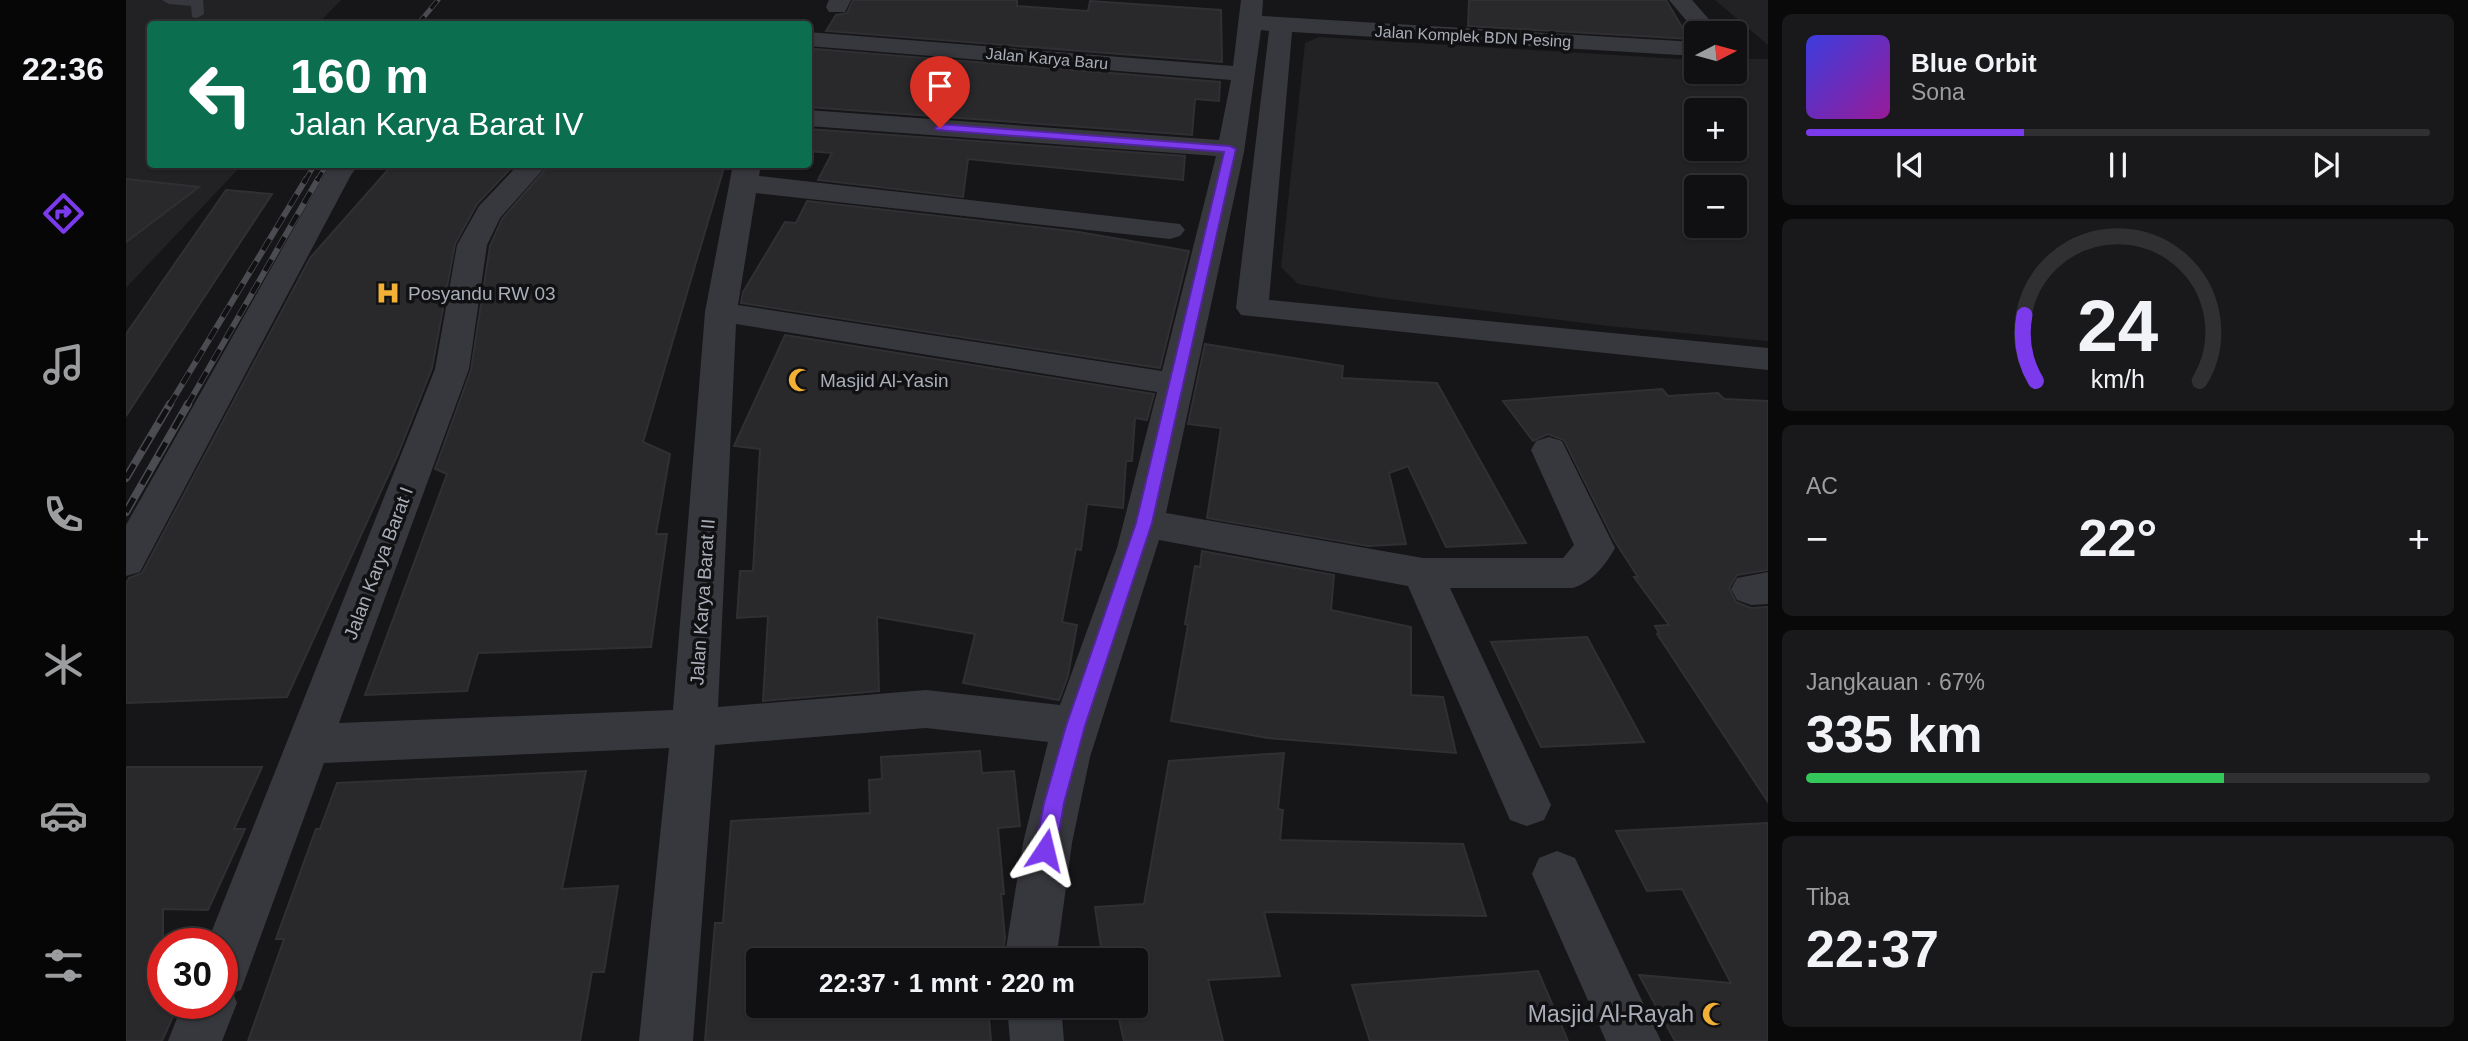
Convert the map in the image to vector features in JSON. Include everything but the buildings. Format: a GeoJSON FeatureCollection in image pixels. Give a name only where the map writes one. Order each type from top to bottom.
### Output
{"type":"FeatureCollection","features":[{"type":"Feature","properties":{"kind":"street"},"geometry":{"type":"LineString","coordinates":[[1680,0],[1698,21]]}},
{"type":"Feature","properties":{"kind":"street"},"geometry":{"type":"LineString","coordinates":[[1031,948],[1037,898],[1054,803],[1076,726],[1144,523],[1230,149],[1251,11]]}},
{"type":"Feature","properties":{"kind":"street","name":"Jalan Komplek BDN Pesing"},"geometry":{"type":"LineString","coordinates":[[1251,11],[1281,25],[1684,48]]}},
{"type":"Feature","properties":{"kind":"street"},"geometry":{"type":"LineString","coordinates":[[1252,308],[1281,25]]}},
{"type":"Feature","properties":{"kind":"street","name":"Jalan Karya Baru"},"geometry":{"type":"LineString","coordinates":[[812,39],[1243,74]]}},
{"type":"Feature","properties":{"kind":"street"},"geometry":{"type":"LineString","coordinates":[[812,118],[1230,149]]}},
{"type":"Feature","properties":{"kind":"street"},"geometry":{"type":"LineString","coordinates":[[126,561],[342,168]]}},
{"type":"Feature","properties":{"kind":"street","name":"Jalan Karya Barat I"},"geometry":{"type":"LineString","coordinates":[[238,930],[452,369],[457,352],[470,250],[477,231],[488,213],[531,168]]}},
{"type":"Feature","properties":{"kind":"street"},"geometry":{"type":"LineString","coordinates":[[745,174],[1170,230]]}},
{"type":"Feature","properties":{"kind":"street","name":"Jalan Karya Barat II"},"geometry":{"type":"LineString","coordinates":[[666,1041],[694,728],[721,312],[745,174]]}},
{"type":"Feature","properties":{"kind":"street"},"geometry":{"type":"LineString","coordinates":[[1195,301],[1768,359]]}},
{"type":"Feature","properties":{"kind":"street"},"geometry":{"type":"LineString","coordinates":[[721,312],[1175,384]]}},
{"type":"Feature","properties":{"kind":"street"},"geometry":{"type":"LineString","coordinates":[[1144,523],[1423,573],[1573,573],[1595,548],[1549,450]]}},
{"type":"Feature","properties":{"kind":"street"},"geometry":{"type":"LineString","coordinates":[[1423,573],[1527,805]]}},
{"type":"Feature","properties":{"kind":"street"},"geometry":{"type":"LineString","coordinates":[[310,744],[694,728],[926,709],[1076,726]]}},
{"type":"Feature","properties":{"kind":"street"},"geometry":{"type":"LineString","coordinates":[[1557,874],[1634,1041]]}},
{"type":"Feature","properties":{"kind":"street"},"geometry":{"type":"LineString","coordinates":[[1035,1018],[1037,1041]]}},
{"type":"Feature","properties":{"kind":"street"},"geometry":{"type":"LineString","coordinates":[[195,1041],[204,1019]]}},
{"type":"Feature","properties":{"kind":"lane"},"geometry":{"type":"LineString","coordinates":[[169,0],[198,3],[197,14]]}},
{"type":"Feature","properties":{"kind":"shaded area"},"geometry":{"type":"Polygon","coordinates":[[[126,0],[341,0],[321,21],[147,21],[147,168],[239,168],[126,288],[126,0]]]}},
{"type":"Feature","properties":{"kind":"shaded area"},"geometry":{"type":"Polygon","coordinates":[[[1715,0],[1768,0],[1768,45],[1747,27],[1747,21],[1740,21],[1715,0]]]}},
{"type":"Feature","properties":{"kind":"shaded area"},"geometry":{"type":"Polygon","coordinates":[[[1319,37],[1684,59],[1684,84],[1747,84],[1747,59],[1768,59],[1768,341],[1608,326],[1382,298],[1298,284],[1281,267],[1305,43],[1319,37]]]}},
{"type":"Feature","properties":{"kind":"railway"},"geometry":{"type":"LineString","coordinates":[[420,21],[438,0]]}},
{"type":"Feature","properties":{"kind":"railway"},"geometry":{"type":"LineString","coordinates":[[305,181],[313,168]]}},
{"type":"Feature","properties":{"kind":"railway"},"geometry":{"type":"LineString","coordinates":[[317,181],[325,168]]}},
{"type":"Feature","properties":{"kind":"railway"},"geometry":{"type":"LineString","coordinates":[[169,406],[306,179]]}},
{"type":"Feature","properties":{"kind":"railway"},"geometry":{"type":"LineString","coordinates":[[187,406],[318,179]]}},
{"type":"Feature","properties":{"kind":"railway"},"geometry":{"type":"LineString","coordinates":[[126,478],[170,404]]}},
{"type":"Feature","properties":{"kind":"railway"},"geometry":{"type":"LineString","coordinates":[[126,512],[188,404]]}},
{"type":"Feature","properties":{"kind":"place","name":"Posyandu RW 03"},"geometry":{"type":"Point","coordinates":[388,293]}},
{"type":"Feature","properties":{"kind":"place","name":"Masjid Al-Yasin"},"geometry":{"type":"Point","coordinates":[800,380]}},
{"type":"Feature","properties":{"kind":"place","name":"Masjid Al-Rayah"},"geometry":{"type":"Point","coordinates":[1714,1014]}},
{"type":"Feature","properties":{"kind":"route"},"geometry":{"type":"LineString","coordinates":[[940,128],[1230,149],[1144,523],[1076,726],[1054,803],[1045,850]]}}]}
